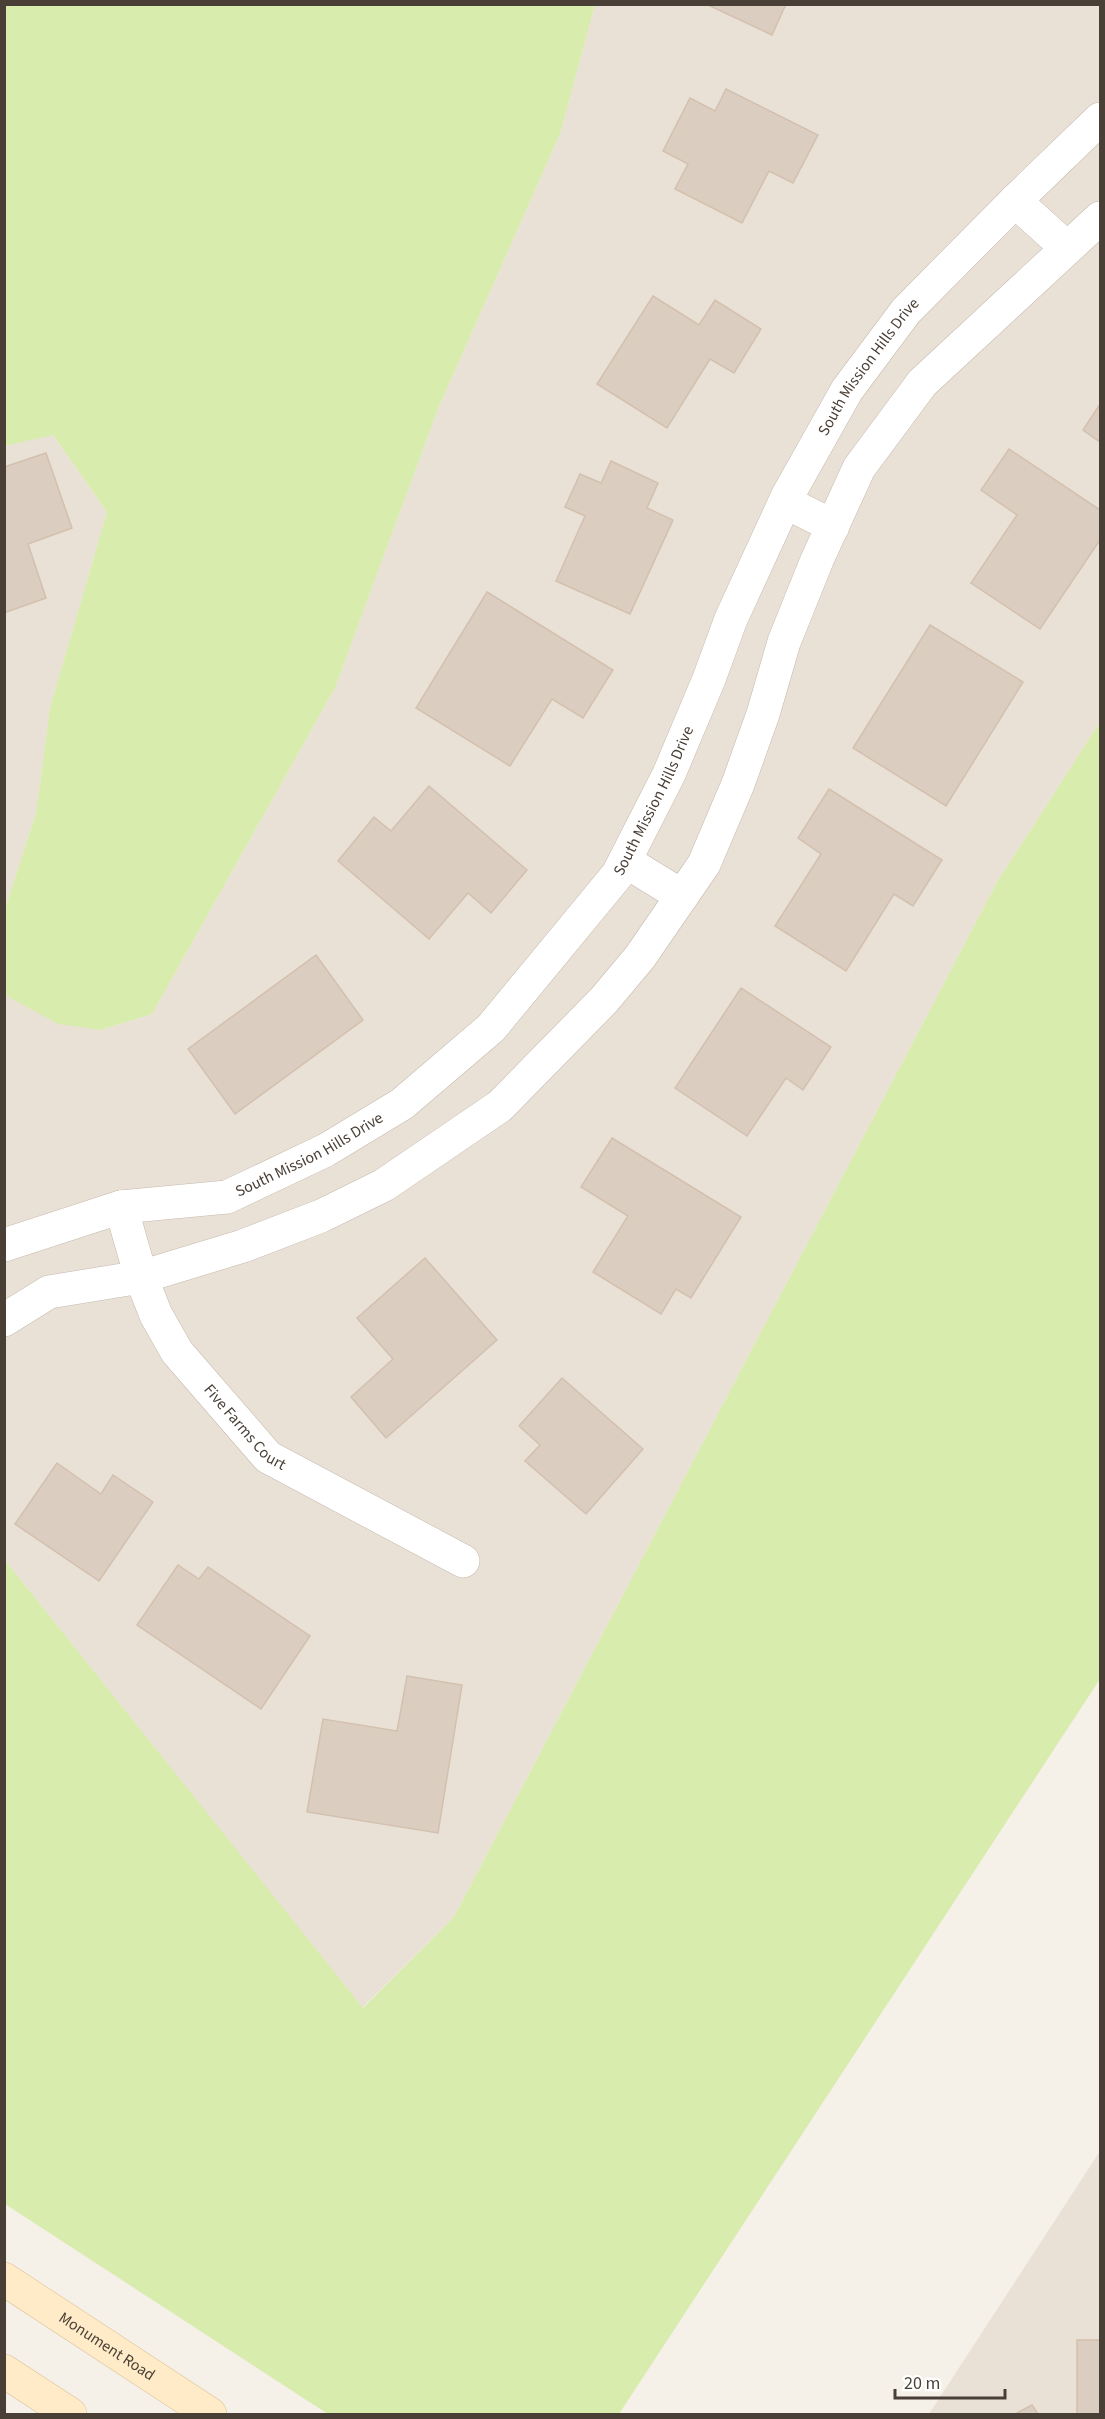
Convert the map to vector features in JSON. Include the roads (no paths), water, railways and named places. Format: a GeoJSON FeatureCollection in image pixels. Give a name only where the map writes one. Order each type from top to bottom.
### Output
{"type":"FeatureCollection","features":[{"type":"Feature","properties":{"kind":"street","name":"South Mission Hills Drive"},"geometry":{"type":"LineString","coordinates":[[4,1245],[121,1207],[227,1197],[326,1150],[402,1104],[491,1028],[618,874],[669,774],[710,679],[731,619],[785,501],[847,390],[906,311],[1015,201],[1101,119]]}},
{"type":"Feature","properties":{"kind":"street"},"geometry":{"type":"LineString","coordinates":[[1015,201],[1067,248]]}},
{"type":"Feature","properties":{"kind":"street"},"geometry":{"type":"LineString","coordinates":[[4,1320],[49,1292],[141,1277],[243,1246],[321,1216],[384,1185],[500,1106],[604,1000],[640,957],[704,864],[738,784],[763,714],[784,642],[860,468],[922,383],[1101,218]]}},
{"type":"Feature","properties":{"kind":"street"},"geometry":{"type":"LineString","coordinates":[[785,501],[833,526]]}},
{"type":"Feature","properties":{"kind":"street"},"geometry":{"type":"LineString","coordinates":[[625,861],[682,896]]}},
{"type":"Feature","properties":{"kind":"street","name":"Five Farms Court"},"geometry":{"type":"LineString","coordinates":[[121,1207],[141,1277],[156,1315],[177,1352],[268,1457],[463,1561]]}},
{"type":"Feature","properties":{"kind":"street","name":"Monument Road"},"geometry":{"type":"LineString","coordinates":[[4,2279],[210,2415]]}},
{"type":"Feature","properties":{"kind":"street"},"geometry":{"type":"LineString","coordinates":[[4,2371],[70,2415]]}}]}
